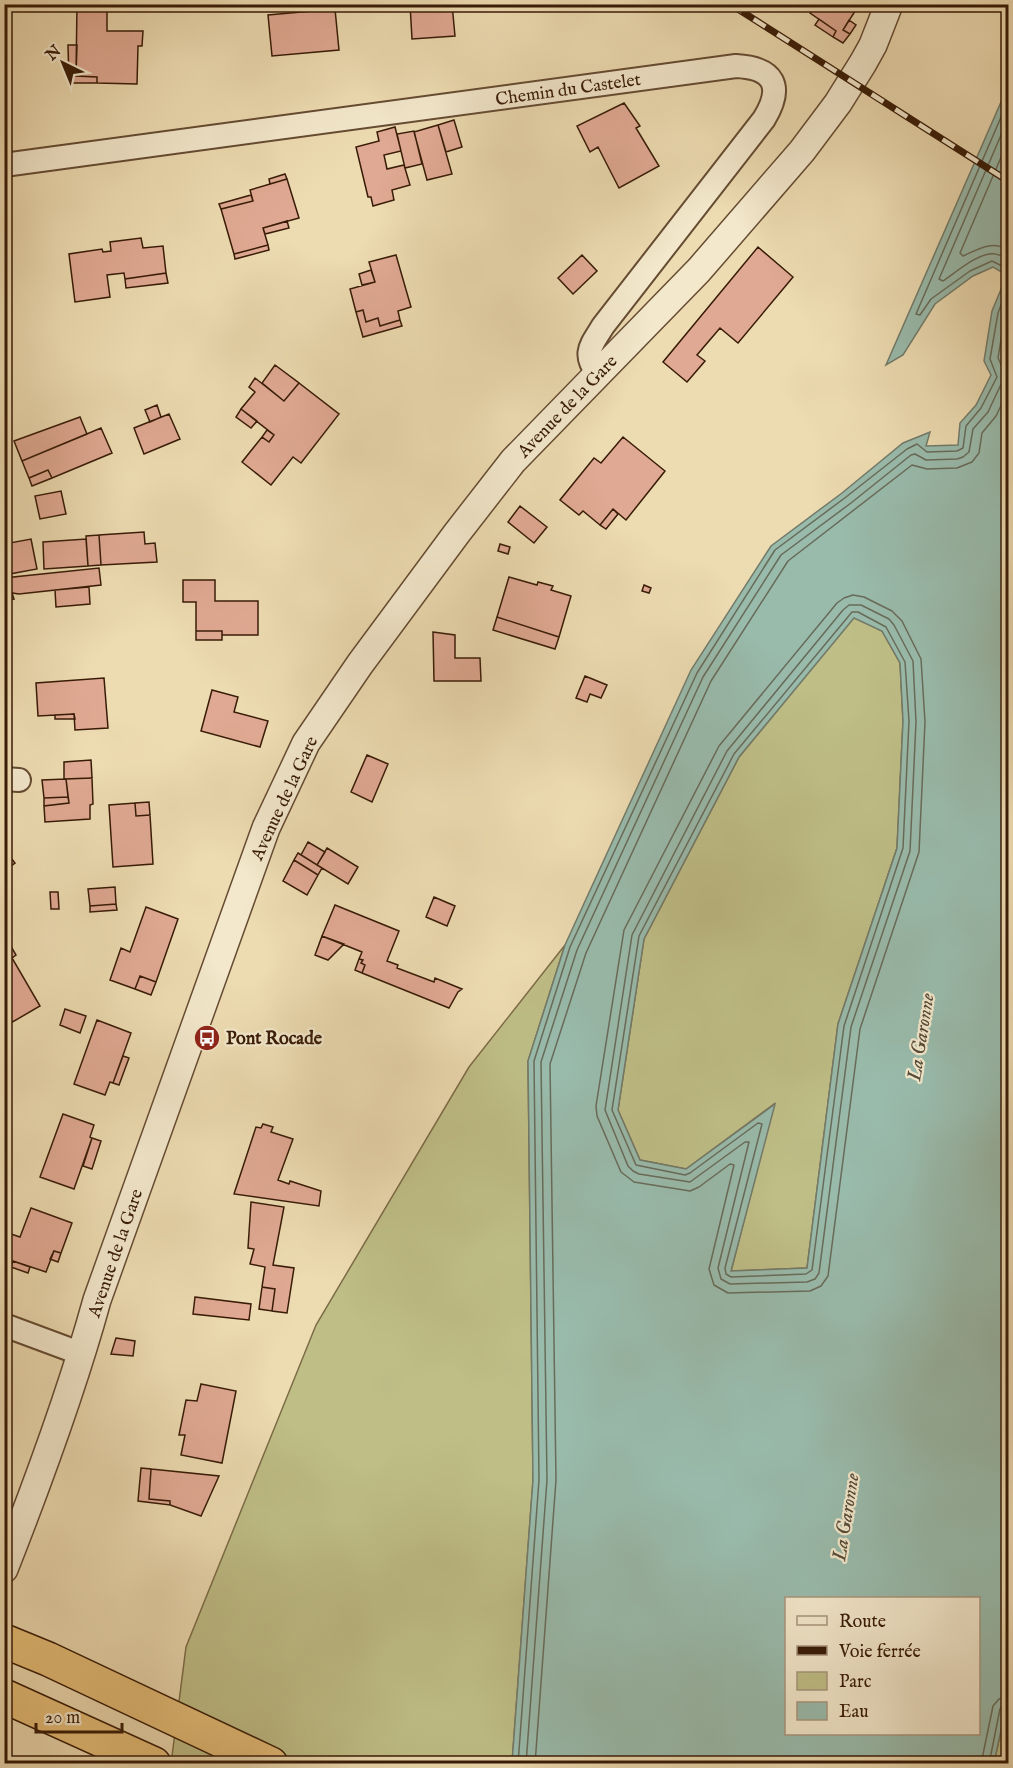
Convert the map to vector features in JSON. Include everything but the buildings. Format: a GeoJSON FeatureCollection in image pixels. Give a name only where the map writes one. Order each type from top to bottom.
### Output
{"type":"FeatureCollection","features":[{"type":"Feature","properties":{"kind":"highway"},"geometry":{"type":"LineString","coordinates":[[4,1641],[48,1659],[271,1764]]}},
{"type":"Feature","properties":{"kind":"highway"},"geometry":{"type":"LineString","coordinates":[[17,1702],[154,1764]]}},
{"type":"Feature","properties":{"kind":"street","name":"Avenue de la Gare"},"geometry":{"type":"LineString","coordinates":[[4,1569],[41,1475],[82,1354],[97,1300],[266,828],[306,742],[360,664],[513,462],[699,270],[802,151],[838,103],[873,45],[889,4]]}},
{"type":"Feature","properties":{"kind":"street","name":"Chemin du Castelet"},"geometry":{"type":"LineString","coordinates":[[4,165],[736,66],[751,67],[762,71],[770,78],[774,88],[775,97],[771,107],[603,326],[588,350],[590,364],[598,374]]}},
{"type":"Feature","properties":{"kind":"street"},"geometry":{"type":"LineString","coordinates":[[4,1325],[82,1354]]}},
{"type":"Feature","properties":{"kind":"green space"},"geometry":{"type":"Polygon","coordinates":[[[854,617],[882,631],[900,663],[903,721],[897,848],[838,1024],[807,1268],[731,1271],[774,1104],[686,1169],[640,1160],[618,1110],[644,939],[739,757],[854,617]]]}},
{"type":"Feature","properties":{"kind":"green space"},"geometry":{"type":"Polygon","coordinates":[[[565,945],[528,1061],[533,1480],[512,1763],[171,1764],[186,1647],[316,1325],[469,1067],[565,945]]]}},
{"type":"Feature","properties":{"kind":"green space"},"geometry":{"type":"Polygon","coordinates":[[[1008,1698],[1008,1763],[994,1763],[1008,1698]]]}},
{"type":"Feature","properties":{"kind":"water","name":"La Garonne"},"geometry":{"type":"Polygon","coordinates":[[[1008,86],[1008,1698],[994,1763],[512,1763],[533,1480],[528,1061],[565,945],[691,670],[771,546],[842,493],[903,443],[930,432],[926,446],[958,445],[960,423],[976,405],[991,375],[984,361],[992,311],[1007,275],[993,267],[973,276],[935,304],[903,355],[886,365],[1008,86]],[[854,618],[739,757],[644,939],[618,1110],[640,1160],[686,1169],[775,1104],[731,1271],[807,1268],[838,1024],[897,848],[903,721],[900,663],[882,631],[854,618]]]}},
{"type":"Feature","properties":{"kind":"railway"},"geometry":{"type":"LineString","coordinates":[[730,4],[1008,181]]}},
{"type":"Feature","properties":{"kind":"place","name":"Pont Rocade"},"geometry":{"type":"Point","coordinates":[207,1038]}}]}
